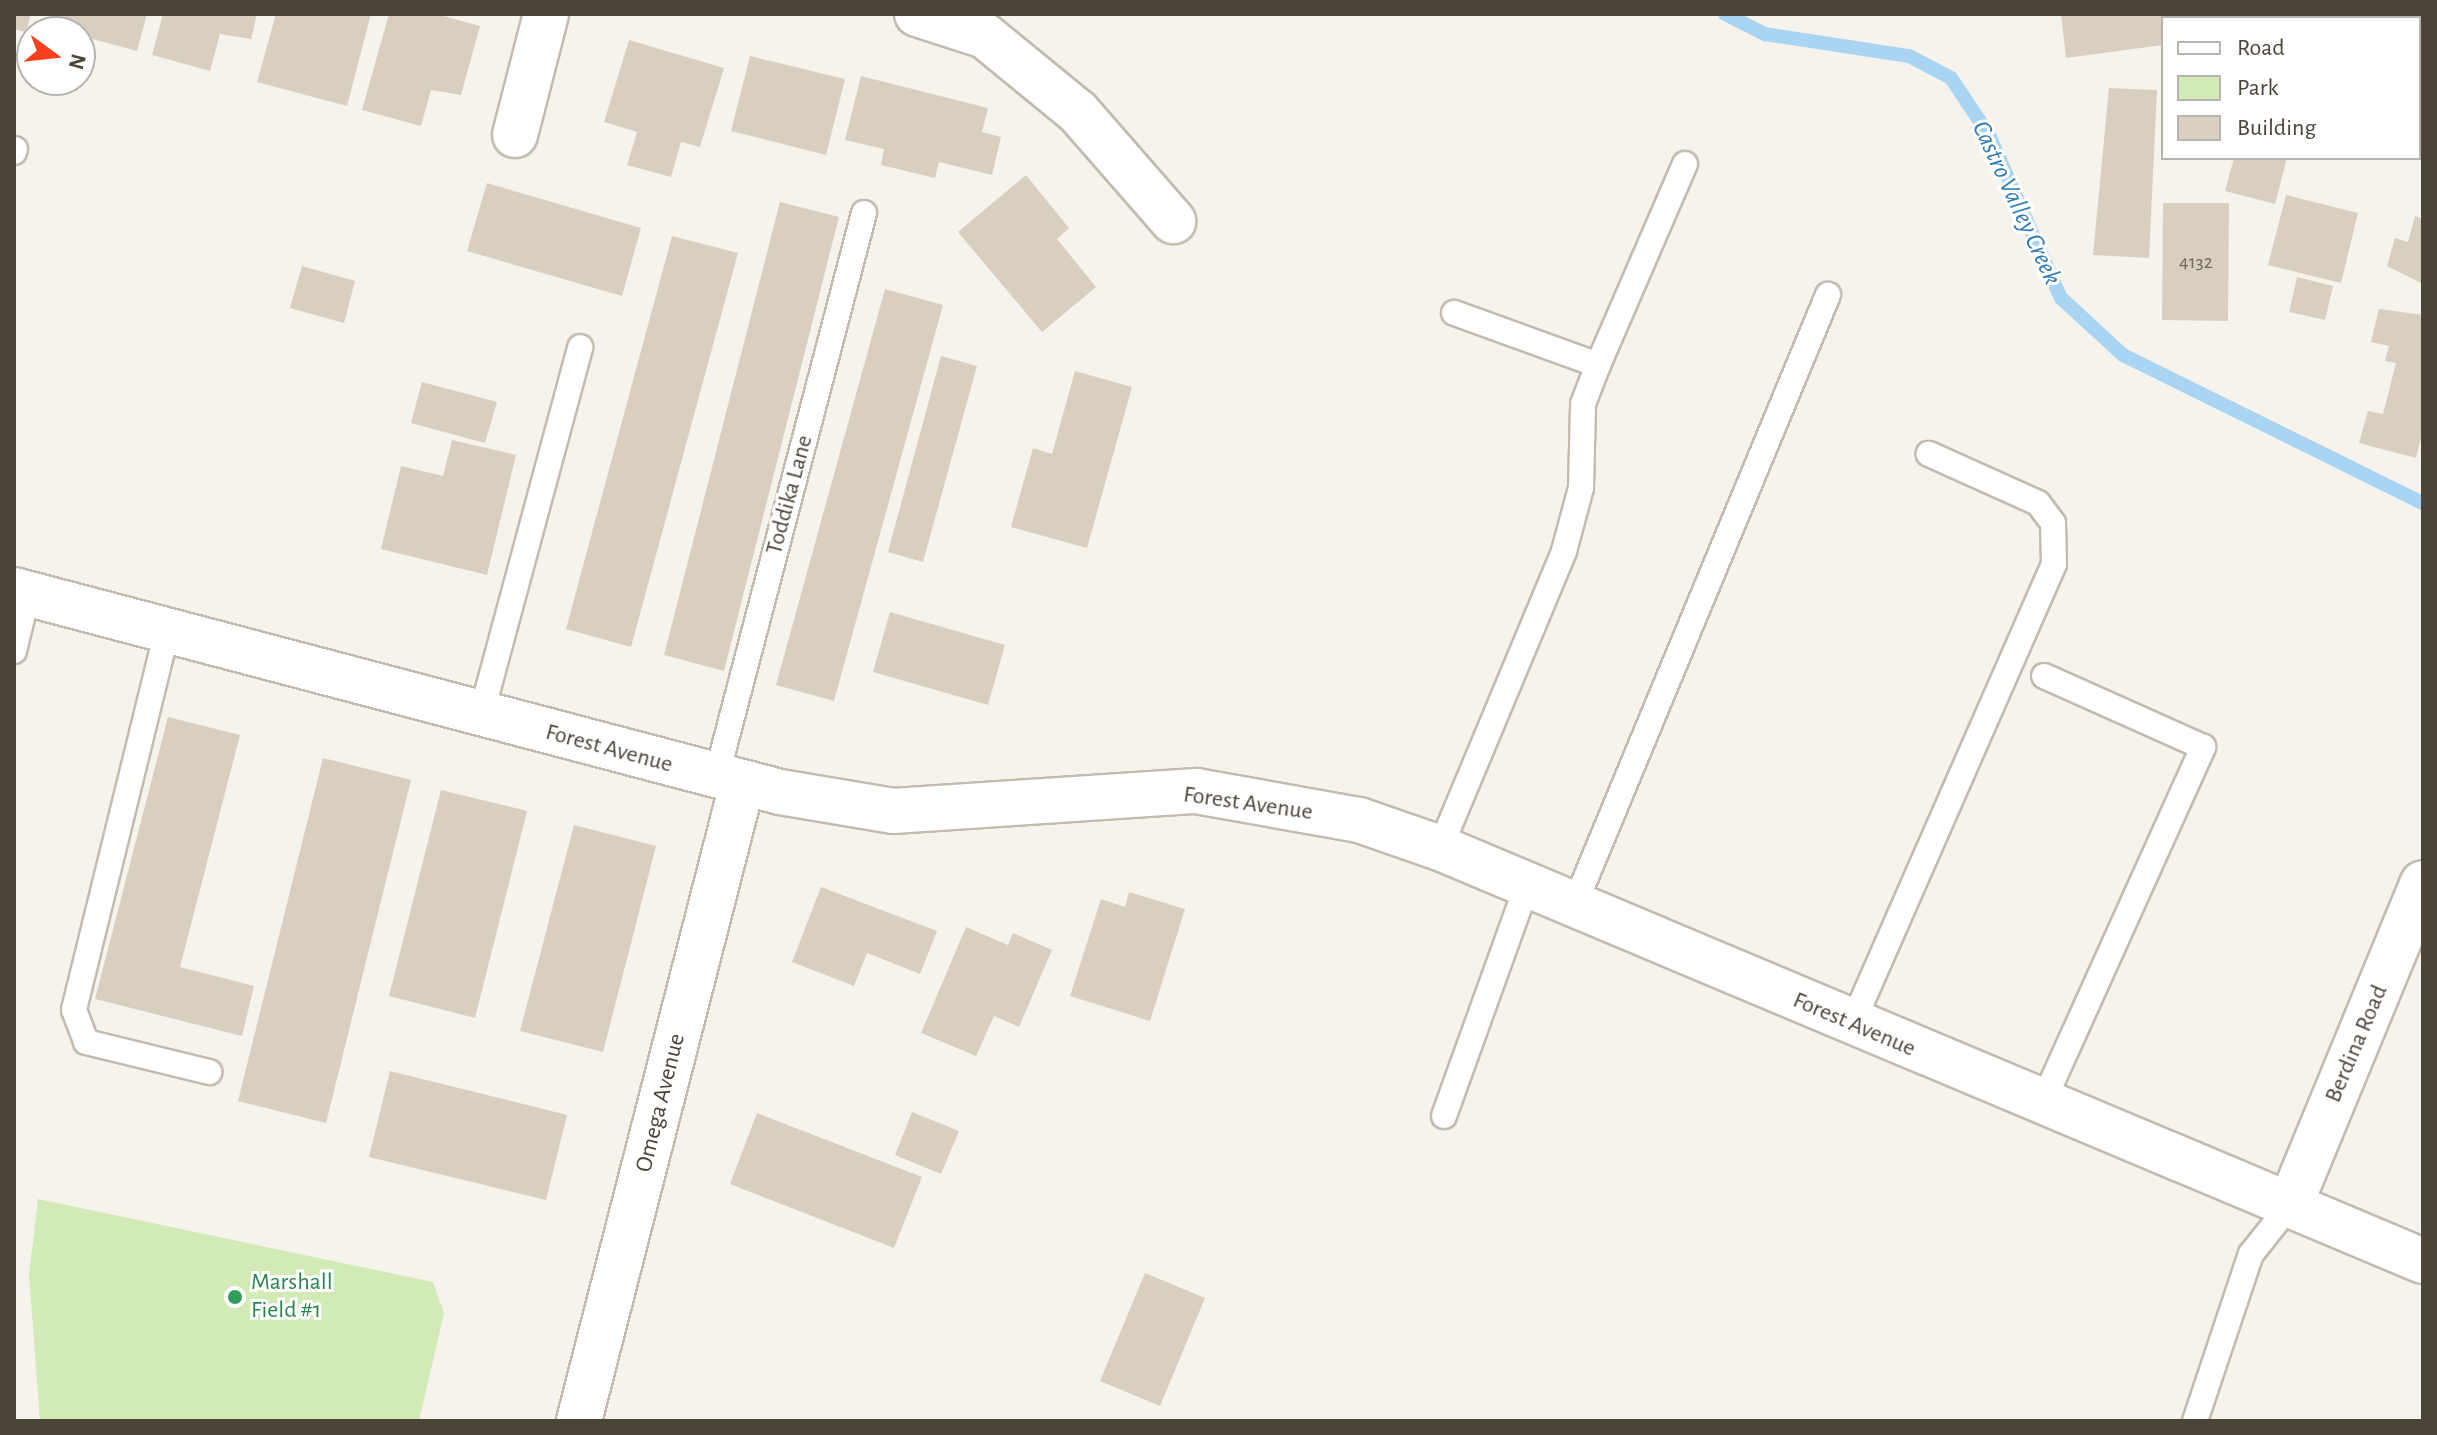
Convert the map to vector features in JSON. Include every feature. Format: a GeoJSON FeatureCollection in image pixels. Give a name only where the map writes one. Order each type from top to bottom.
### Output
{"type":"FeatureCollection","features":[{"type":"Feature","properties":{"kind":"street"},"geometry":{"type":"LineString","coordinates":[[515,135],[546,14]]}},
{"type":"Feature","properties":{"kind":"street"},"geometry":{"type":"LineString","coordinates":[[917,14],[985,36],[1078,112],[1173,221]]}},
{"type":"Feature","properties":{"kind":"street","name":"Forest Avenue"},"geometry":{"type":"LineString","coordinates":[[21,592],[729,782],[893,811],[1196,791],[1359,820],[1440,848],[2042,1104],[2423,1261]]}},
{"type":"Feature","properties":{"kind":"street","name":"Omega Avenue"},"geometry":{"type":"LineString","coordinates":[[579,1421],[729,782]]}},
{"type":"Feature","properties":{"kind":"street","name":"Berdina Road"},"geometry":{"type":"LineString","coordinates":[[2290,1205],[2423,883]]}},
{"type":"Feature","properties":{"kind":"lane"},"geometry":{"type":"LineString","coordinates":[[1440,848],[1564,551],[1581,488],[1583,404],[1685,164]]}},
{"type":"Feature","properties":{"kind":"lane","name":"Toddika Lane"},"geometry":{"type":"LineString","coordinates":[[729,782],[864,213]]}},
{"type":"Feature","properties":{"kind":"lane"},"geometry":{"type":"LineString","coordinates":[[1574,906],[1828,295]]}},
{"type":"Feature","properties":{"kind":"lane"},"geometry":{"type":"LineString","coordinates":[[1454,313],[1598,365]]}},
{"type":"Feature","properties":{"kind":"lane"},"geometry":{"type":"LineString","coordinates":[[481,715],[580,347]]}},
{"type":"Feature","properties":{"kind":"lane"},"geometry":{"type":"LineString","coordinates":[[1852,1024],[2054,564],[2053,523],[2038,503],[1929,454]]}},
{"type":"Feature","properties":{"kind":"lane"},"geometry":{"type":"LineString","coordinates":[[14,651],[21,592]]}},
{"type":"Feature","properties":{"kind":"lane"},"geometry":{"type":"LineString","coordinates":[[167,631],[74,1010],[86,1042],[209,1072]]}},
{"type":"Feature","properties":{"kind":"lane"},"geometry":{"type":"LineString","coordinates":[[2042,1104],[2203,747],[2044,676]]}},
{"type":"Feature","properties":{"kind":"lane"},"geometry":{"type":"LineString","coordinates":[[1444,1116],[1527,886]]}},
{"type":"Feature","properties":{"kind":"lane"},"geometry":{"type":"LineString","coordinates":[[2195,1421],[2251,1254],[2290,1205]]}},
{"type":"Feature","properties":{"kind":"green space","name":"Marshall Field #1"},"geometry":{"type":"Polygon","coordinates":[[[38,1199],[433,1282],[444,1313],[419,1421],[40,1421],[29,1274],[38,1199]]]}},
{"type":"Feature","properties":{"kind":"building"},"geometry":{"type":"Polygon","coordinates":[[[14,14],[31,14],[16,16],[14,29],[14,14]]]}},
{"type":"Feature","properties":{"kind":"building"},"geometry":{"type":"Polygon","coordinates":[[[147,14],[137,51],[96,40],[96,16],[51,16],[147,14]]]}},
{"type":"Feature","properties":{"kind":"building"},"geometry":{"type":"Polygon","coordinates":[[[163,14],[257,14],[251,39],[220,34],[210,71],[152,55],[163,14]]]}},
{"type":"Feature","properties":{"kind":"building"},"geometry":{"type":"Polygon","coordinates":[[[276,14],[371,14],[347,106],[257,82],[276,14]]]}},
{"type":"Feature","properties":{"kind":"building"},"geometry":{"type":"Polygon","coordinates":[[[389,14],[436,14],[480,26],[461,95],[431,90],[421,126],[362,110],[389,14]]]}},
{"type":"Feature","properties":{"kind":"building"},"geometry":{"type":"Polygon","coordinates":[[[2061,14],[2175,14],[2161,16],[2161,45],[2066,58],[2061,14]]]}},
{"type":"Feature","properties":{"kind":"building"},"geometry":{"type":"Polygon","coordinates":[[[2423,14],[2423,41],[2421,16],[2354,16],[2423,14]]]}},
{"type":"Feature","properties":{"kind":"building"},"geometry":{"type":"Polygon","coordinates":[[[629,40],[724,68],[700,147],[681,142],[671,177],[627,165],[637,132],[604,122],[629,40]]]}},
{"type":"Feature","properties":{"kind":"building"},"geometry":{"type":"Polygon","coordinates":[[[750,56],[845,79],[826,155],[731,131],[750,56]]]}},
{"type":"Feature","properties":{"kind":"building"},"geometry":{"type":"Polygon","coordinates":[[[861,76],[988,108],[982,132],[1001,137],[992,175],[939,162],[935,178],[881,165],[884,149],[845,140],[861,76]]]}},
{"type":"Feature","properties":{"kind":"building"},"geometry":{"type":"Polygon","coordinates":[[[2109,88],[2157,90],[2149,258],[2093,255],[2109,88]]]}},
{"type":"Feature","properties":{"kind":"building"},"geometry":{"type":"Polygon","coordinates":[[[2233,160],[2286,160],[2275,204],[2225,191],[2233,160]]]}},
{"type":"Feature","properties":{"kind":"building"},"geometry":{"type":"Polygon","coordinates":[[[1026,175],[1069,228],[1057,239],[1096,287],[1042,332],[958,232],[1026,175]]]}},
{"type":"Feature","properties":{"kind":"building"},"geometry":{"type":"Polygon","coordinates":[[[487,183],[641,228],[622,296],[467,251],[487,183]]]}},
{"type":"Feature","properties":{"kind":"building"},"geometry":{"type":"Polygon","coordinates":[[[2286,195],[2358,213],[2341,283],[2268,265],[2286,195]]]}},
{"type":"Feature","properties":{"kind":"building"},"geometry":{"type":"Polygon","coordinates":[[[780,202],[839,217],[724,671],[664,655],[780,202]]]}},
{"type":"Feature","properties":{"kind":"building"},"geometry":{"type":"Polygon","coordinates":[[[2163,203],[2229,203],[2228,321],[2162,320],[2163,203]]]}},
{"type":"Feature","properties":{"kind":"building"},"geometry":{"type":"Polygon","coordinates":[[[2415,216],[2423,219],[2423,284],[2387,266],[2395,238],[2408,242],[2415,216]]]}},
{"type":"Feature","properties":{"kind":"building"},"geometry":{"type":"Polygon","coordinates":[[[672,236],[738,253],[631,647],[566,629],[672,236]]]}},
{"type":"Feature","properties":{"kind":"building"},"geometry":{"type":"Polygon","coordinates":[[[302,266],[355,281],[344,323],[290,308],[302,266]]]}},
{"type":"Feature","properties":{"kind":"building"},"geometry":{"type":"Polygon","coordinates":[[[2297,277],[2333,286],[2325,320],[2289,312],[2297,277]]]}},
{"type":"Feature","properties":{"kind":"building"},"geometry":{"type":"Polygon","coordinates":[[[885,289],[943,305],[834,701],[776,685],[885,289]]]}},
{"type":"Feature","properties":{"kind":"building"},"geometry":{"type":"Polygon","coordinates":[[[2379,309],[2423,315],[2423,430],[2416,458],[2359,443],[2368,411],[2383,414],[2396,363],[2385,361],[2389,346],[2371,342],[2379,309]]]}},
{"type":"Feature","properties":{"kind":"building"},"geometry":{"type":"Polygon","coordinates":[[[941,356],[977,366],[923,562],[888,552],[941,356]]]}},
{"type":"Feature","properties":{"kind":"building"},"geometry":{"type":"Polygon","coordinates":[[[1075,371],[1132,387],[1087,548],[1011,527],[1033,448],[1052,454],[1075,371]]]}},
{"type":"Feature","properties":{"kind":"building"},"geometry":{"type":"Polygon","coordinates":[[[422,382],[497,402],[485,443],[411,423],[422,382]]]}},
{"type":"Feature","properties":{"kind":"building"},"geometry":{"type":"Polygon","coordinates":[[[452,440],[516,455],[487,575],[381,549],[401,466],[443,476],[452,440]]]}},
{"type":"Feature","properties":{"kind":"building"},"geometry":{"type":"Polygon","coordinates":[[[890,612],[1005,645],[988,705],[873,672],[890,612]]]}},
{"type":"Feature","properties":{"kind":"building"},"geometry":{"type":"Polygon","coordinates":[[[168,717],[240,735],[180,967],[254,986],[242,1036],[95,999],[168,717]]]}},
{"type":"Feature","properties":{"kind":"building"},"geometry":{"type":"Polygon","coordinates":[[[323,758],[411,780],[326,1123],[238,1101],[323,758]]]}},
{"type":"Feature","properties":{"kind":"building"},"geometry":{"type":"Polygon","coordinates":[[[441,790],[527,811],[475,1018],[389,996],[441,790]]]}},
{"type":"Feature","properties":{"kind":"building"},"geometry":{"type":"Polygon","coordinates":[[[574,825],[656,846],[603,1052],[520,1031],[574,825]]]}},
{"type":"Feature","properties":{"kind":"building"},"geometry":{"type":"Polygon","coordinates":[[[821,887],[937,931],[920,974],[867,953],[854,986],[792,962],[821,887]]]}},
{"type":"Feature","properties":{"kind":"building"},"geometry":{"type":"Polygon","coordinates":[[[1129,892],[1185,909],[1150,1021],[1070,996],[1101,899],[1125,907],[1129,892]]]}},
{"type":"Feature","properties":{"kind":"building"},"geometry":{"type":"Polygon","coordinates":[[[966,927],[1008,945],[1013,933],[1052,950],[1019,1027],[994,1016],[976,1056],[921,1033],[966,927]]]}},
{"type":"Feature","properties":{"kind":"building"},"geometry":{"type":"Polygon","coordinates":[[[390,1071],[567,1115],[546,1200],[369,1157],[390,1071]]]}},
{"type":"Feature","properties":{"kind":"building"},"geometry":{"type":"Polygon","coordinates":[[[912,1112],[959,1131],[941,1174],[895,1155],[912,1112]]]}},
{"type":"Feature","properties":{"kind":"building"},"geometry":{"type":"Polygon","coordinates":[[[757,1113],[922,1177],[894,1248],[730,1184],[757,1113]]]}},
{"type":"Feature","properties":{"kind":"building"},"geometry":{"type":"Polygon","coordinates":[[[1145,1273],[1205,1298],[1160,1406],[1100,1381],[1145,1273]]]}},
{"type":"Feature","properties":{"kind":"waterway","name":"Castro Valley Creek"},"geometry":{"type":"LineString","coordinates":[[1725,14],[1765,34],[1909,56],[1951,78],[1989,135],[2061,298],[2123,355],[2423,503]]}},
{"type":"Feature","properties":{"kind":"place","name":"Marshall Field #1"},"geometry":{"type":"Point","coordinates":[235,1297]}}]}
